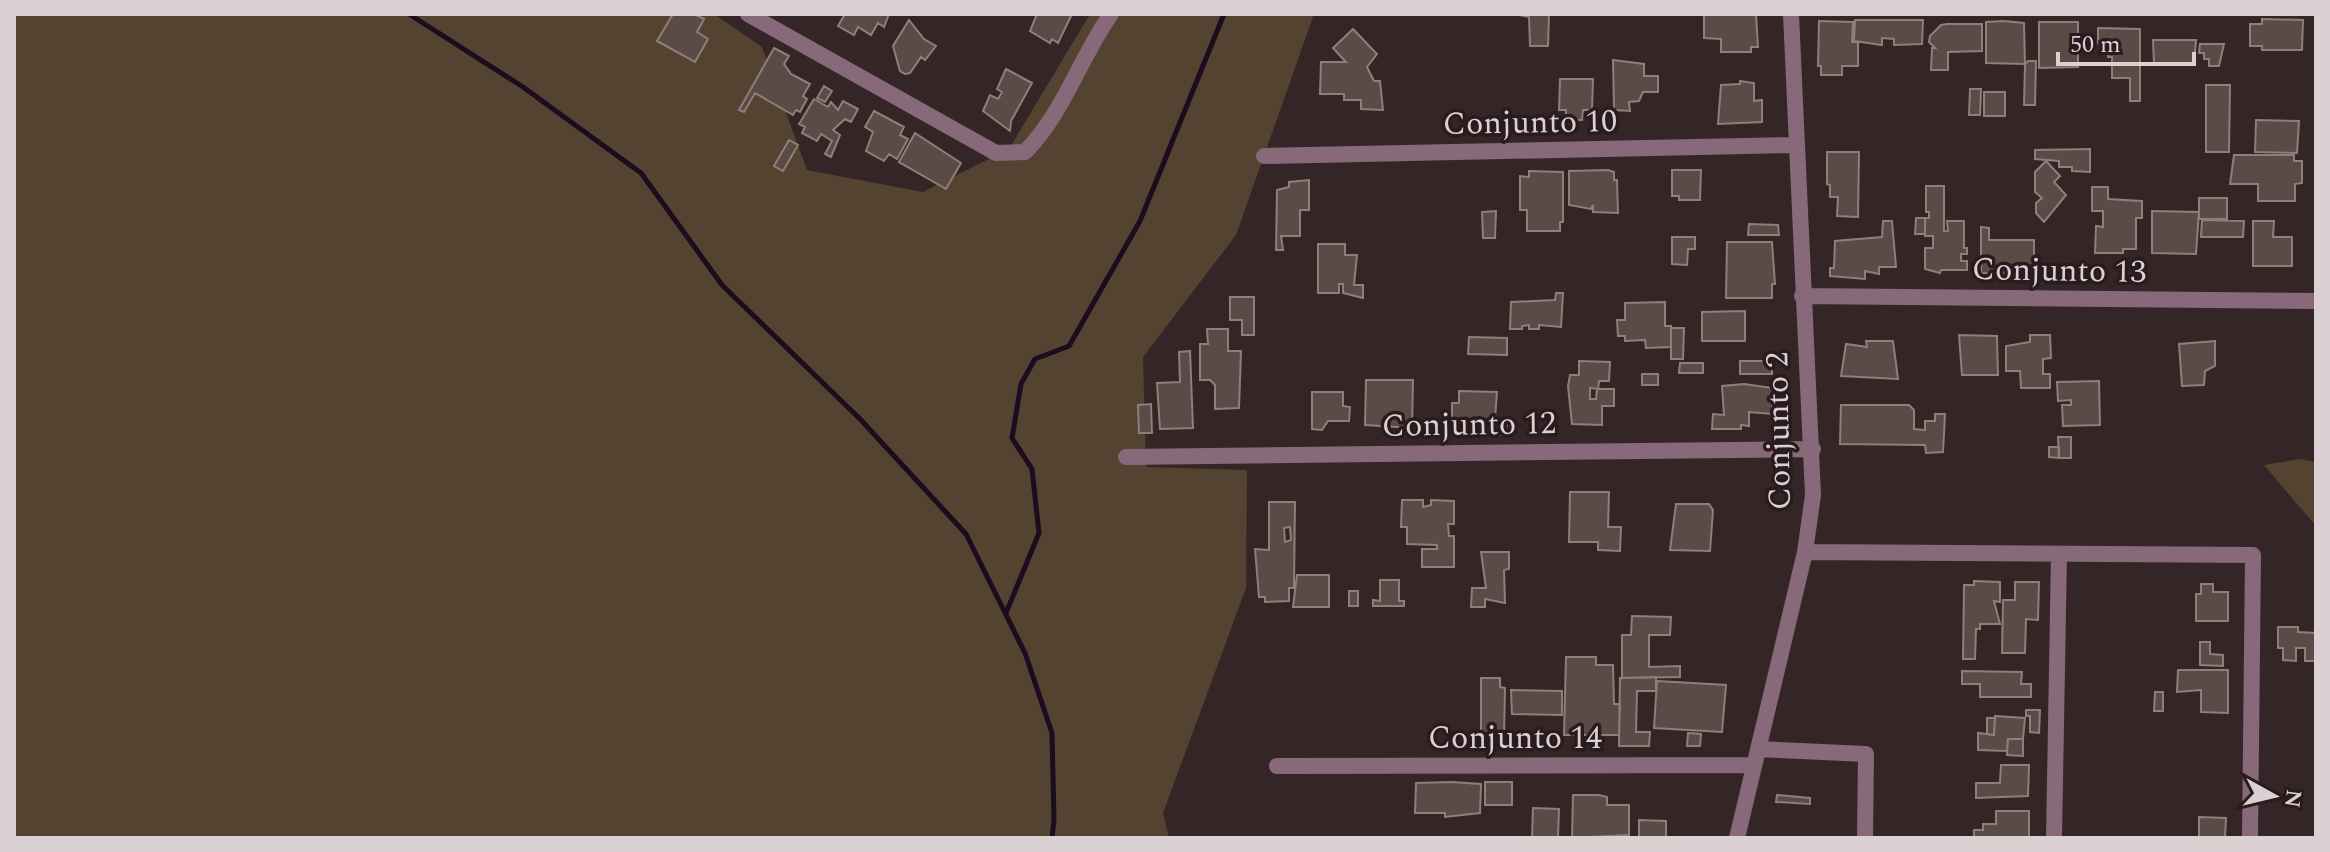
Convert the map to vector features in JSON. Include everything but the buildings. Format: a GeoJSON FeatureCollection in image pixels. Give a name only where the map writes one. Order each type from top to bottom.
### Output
{"type":"FeatureCollection","features":[{"type":"Feature","properties":{"kind":"street"},"geometry":{"type":"LineString","coordinates":[[748,14],[996,153],[1025,152],[1044,133],[1091,41],[1111,14]]}},
{"type":"Feature","properties":{"kind":"street","name":"Conjunto 2"},"geometry":{"type":"LineString","coordinates":[[1737,838],[1805,552],[1813,495],[1791,14]]}},
{"type":"Feature","properties":{"kind":"street","name":"Conjunto 10"},"geometry":{"type":"LineString","coordinates":[[1264,156],[1796,145]]}},
{"type":"Feature","properties":{"kind":"street","name":"Conjunto 13"},"geometry":{"type":"LineString","coordinates":[[1802,296],[2316,301]]}},
{"type":"Feature","properties":{"kind":"street","name":"Conjunto 12"},"geometry":{"type":"LineString","coordinates":[[1126,457],[1813,449]]}},
{"type":"Feature","properties":{"kind":"street"},"geometry":{"type":"LineString","coordinates":[[1805,552],[2253,555],[2250,838]]}},
{"type":"Feature","properties":{"kind":"street"},"geometry":{"type":"LineString","coordinates":[[2054,838],[2059,554]]}},
{"type":"Feature","properties":{"kind":"street","name":"Conjunto 14"},"geometry":{"type":"LineString","coordinates":[[1277,766],[1866,754],[1865,838]]}},
{"type":"Feature","properties":{"kind":"shaded area"},"geometry":{"type":"Polygon","coordinates":[[[14,14],[714,14],[762,47],[807,170],[923,192],[1009,149],[1090,14],[1314,14],[1236,235],[1143,357],[1146,467],[1247,470],[1246,588],[1163,813],[1169,838],[14,838],[14,14]]]}},
{"type":"Feature","properties":{"kind":"shaded area"},"geometry":{"type":"Polygon","coordinates":[[[2300,459],[2316,462],[2316,526],[2264,465],[2300,459]]]}},
{"type":"Feature","properties":{"kind":"waterway"},"geometry":{"type":"LineString","coordinates":[[409,14],[523,87],[641,173],[722,285],[860,419],[966,534],[1025,653],[1052,733],[1052,838]]}},
{"type":"Feature","properties":{"kind":"waterway"},"geometry":{"type":"LineString","coordinates":[[1006,613],[1039,533],[1032,469],[1012,438],[1021,384],[1035,359],[1069,346],[1140,221],[1224,14]]}}]}
